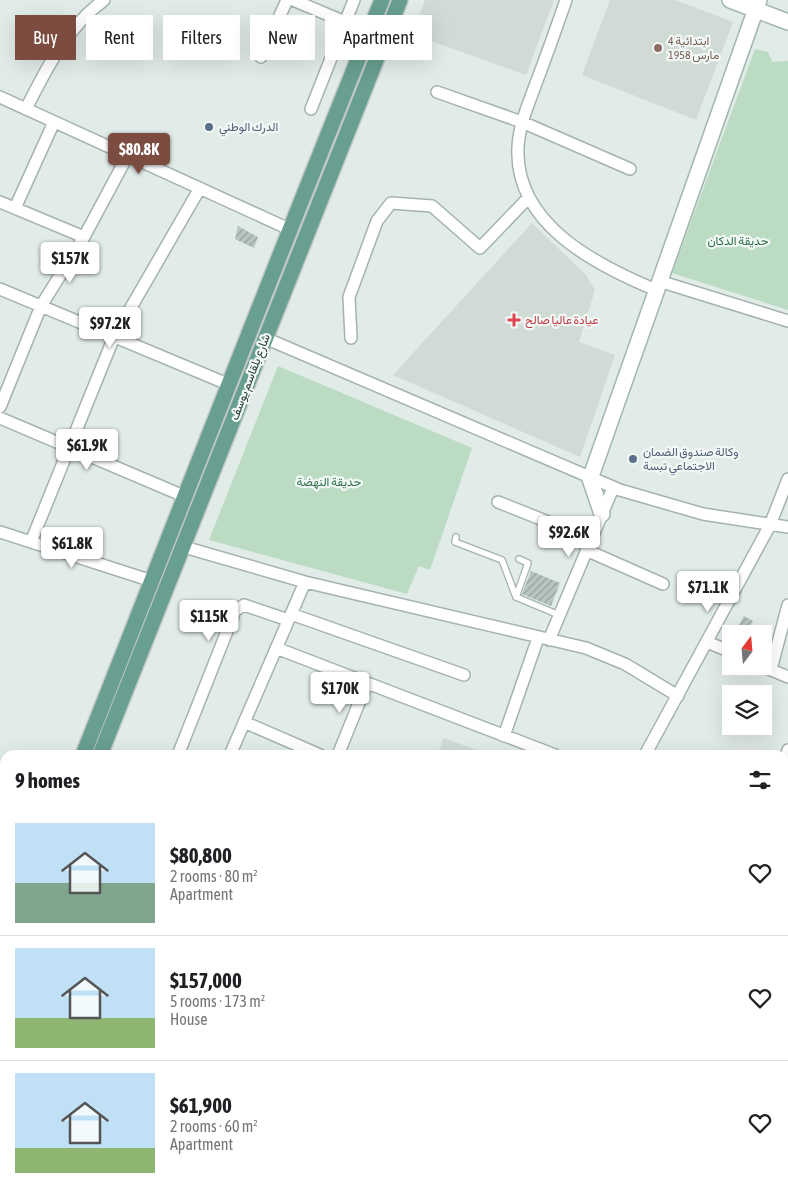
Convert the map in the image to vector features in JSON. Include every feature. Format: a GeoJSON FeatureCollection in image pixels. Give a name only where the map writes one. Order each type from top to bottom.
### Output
{"type":"FeatureCollection","features":[{"type":"Feature","properties":{"kind":"main road","name":"شارع بلقاسم يوسف"},"geometry":{"type":"LineString","coordinates":[[85,750],[230,385],[289,229],[382,0]]}},
{"type":"Feature","properties":{"kind":"main road","name":"شارع بلقاسم يوسف"},"geometry":{"type":"LineString","coordinates":[[102,750],[400,0]]}},
{"type":"Feature","properties":{"kind":"street"},"geometry":{"type":"LineString","coordinates":[[26,109],[40,80],[77,24],[104,0]]}},
{"type":"Feature","properties":{"kind":"street"},"geometry":{"type":"LineString","coordinates":[[280,15],[287,0]]}},
{"type":"Feature","properties":{"kind":"street"},"geometry":{"type":"LineString","coordinates":[[293,0],[328,15]]}},
{"type":"Feature","properties":{"kind":"street"},"geometry":{"type":"LineString","coordinates":[[348,15],[354,0]]}},
{"type":"Feature","properties":{"kind":"street"},"geometry":{"type":"LineString","coordinates":[[566,0],[522,122],[518,147],[520,175],[528,198],[547,224],[573,246],[622,276],[788,321]]}},
{"type":"Feature","properties":{"kind":"street"},"geometry":{"type":"LineString","coordinates":[[730,0],[757,5],[788,22]]}},
{"type":"Feature","properties":{"kind":"street"},"geometry":{"type":"LineString","coordinates":[[602,514],[590,479],[757,5]]}},
{"type":"Feature","properties":{"kind":"street"},"geometry":{"type":"LineString","coordinates":[[311,109],[330,60]]}},
{"type":"Feature","properties":{"kind":"street"},"geometry":{"type":"LineString","coordinates":[[437,92],[522,122],[630,169]]}},
{"type":"Feature","properties":{"kind":"street"},"geometry":{"type":"LineString","coordinates":[[0,96],[289,229]]}},
{"type":"Feature","properties":{"kind":"street"},"geometry":{"type":"LineString","coordinates":[[15,208],[54,122]]}},
{"type":"Feature","properties":{"kind":"street"},"geometry":{"type":"LineString","coordinates":[[0,407],[41,306],[84,237],[128,155]]}},
{"type":"Feature","properties":{"kind":"street"},"geometry":{"type":"LineString","coordinates":[[31,542],[114,337],[200,188]]}},
{"type":"Feature","properties":{"kind":"street"},"geometry":{"type":"LineString","coordinates":[[351,338],[350,297],[377,221],[391,203],[432,206],[480,248],[528,198]]}},
{"type":"Feature","properties":{"kind":"street"},"geometry":{"type":"LineString","coordinates":[[0,202],[84,237]]}},
{"type":"Feature","properties":{"kind":"street"},"geometry":{"type":"LineString","coordinates":[[0,289],[230,385]]}},
{"type":"Feature","properties":{"kind":"street"},"geometry":{"type":"LineString","coordinates":[[265,338],[614,488],[702,514],[788,528]]}},
{"type":"Feature","properties":{"kind":"street"},"geometry":{"type":"LineString","coordinates":[[0,418],[186,497]]}},
{"type":"Feature","properties":{"kind":"street"},"geometry":{"type":"LineString","coordinates":[[648,750],[770,525],[788,479]]}},
{"type":"Feature","properties":{"kind":"street"},"geometry":{"type":"LineString","coordinates":[[504,736],[544,639],[559,615],[614,488]]}},
{"type":"Feature","properties":{"kind":"street"},"geometry":{"type":"LineString","coordinates":[[498,502],[589,545],[663,584]]}},
{"type":"Feature","properties":{"kind":"street"},"geometry":{"type":"LineString","coordinates":[[0,532],[152,581]]}},
{"type":"Feature","properties":{"kind":"street"},"geometry":{"type":"LineString","coordinates":[[184,547],[305,582],[604,655],[624,664],[678,696]]}},
{"type":"Feature","properties":{"kind":"street"},"geometry":{"type":"LineString","coordinates":[[232,750],[305,582]]}},
{"type":"Feature","properties":{"kind":"street"},"geometry":{"type":"LineString","coordinates":[[180,750],[235,611],[244,604],[464,675]]}},
{"type":"Feature","properties":{"kind":"street"},"geometry":{"type":"LineString","coordinates":[[772,653],[788,606]]}},
{"type":"Feature","properties":{"kind":"street"},"geometry":{"type":"LineString","coordinates":[[708,642],[722,648]]}},
{"type":"Feature","properties":{"kind":"street"},"geometry":{"type":"LineString","coordinates":[[276,648],[542,750]]}},
{"type":"Feature","properties":{"kind":"street"},"geometry":{"type":"LineString","coordinates":[[772,670],[788,677]]}},
{"type":"Feature","properties":{"kind":"street"},"geometry":{"type":"LineString","coordinates":[[340,750],[367,683]]}},
{"type":"Feature","properties":{"kind":"street"},"geometry":{"type":"LineString","coordinates":[[244,722],[308,750]]}},
{"type":"Feature","properties":{"kind":"lane"},"geometry":{"type":"LineString","coordinates":[[456,536],[455,542],[502,560],[516,597],[559,615]]}},
{"type":"Feature","properties":{"kind":"lane"},"geometry":{"type":"LineString","coordinates":[[516,597],[528,563],[519,559]]}},
{"type":"Feature","properties":{"kind":"shaded area"},"geometry":{"type":"Polygon","coordinates":[[[425,0],[554,0],[526,75],[432,41],[432,15],[419,15],[425,0]]]}},
{"type":"Feature","properties":{"kind":"shaded area","name":"ابتدائية 4 مارس 1958"},"geometry":{"type":"Polygon","coordinates":[[[610,0],[675,0],[733,22],[696,120],[582,75],[610,0]]]}},
{"type":"Feature","properties":{"kind":"shaded area","name":"عيادة عاليا صالح"},"geometry":{"type":"Polygon","coordinates":[[[532,223],[586,275],[595,290],[579,342],[615,355],[580,457],[393,375],[532,223]]]}},
{"type":"Feature","properties":{"kind":"shaded area"},"geometry":{"type":"Polygon","coordinates":[[[443,738],[477,750],[439,750],[443,738]]]}},
{"type":"Feature","properties":{"kind":"green space","name":"حديقة الدكان"},"geometry":{"type":"Polygon","coordinates":[[[755,49],[768,52],[772,62],[788,61],[788,310],[672,273],[755,49]]]}},
{"type":"Feature","properties":{"kind":"green space","name":"حديقة النهضة"},"geometry":{"type":"Polygon","coordinates":[[[278,366],[472,448],[430,570],[419,566],[407,594],[209,540],[278,366]]]}},
{"type":"Feature","properties":{"kind":"building"},"geometry":{"type":"Polygon","coordinates":[[[238,226],[258,237],[254,248],[235,239],[238,226]]]}},
{"type":"Feature","properties":{"kind":"building"},"geometry":{"type":"Polygon","coordinates":[[[531,571],[560,583],[551,606],[522,594],[531,571]]]}},
{"type":"Feature","properties":{"kind":"building"},"geometry":{"type":"Polygon","coordinates":[[[744,616],[753,621],[751,625],[739,625],[744,616]]]}},
{"type":"Feature","properties":{"kind":"place","name":"ابتدائية 4 مارس 1958"},"geometry":{"type":"Point","coordinates":[658,48]}},
{"type":"Feature","properties":{"kind":"place","name":"الدرك الوطني"},"geometry":{"type":"Point","coordinates":[209,127]}},
{"type":"Feature","properties":{"kind":"place","name":"عيادة عاليا صالح"},"geometry":{"type":"Point","coordinates":[514,320]}},
{"type":"Feature","properties":{"kind":"place","name":"وكالة صندوق الضمان الاجتماعي تبسة"},"geometry":{"type":"Point","coordinates":[633,459]}}]}
